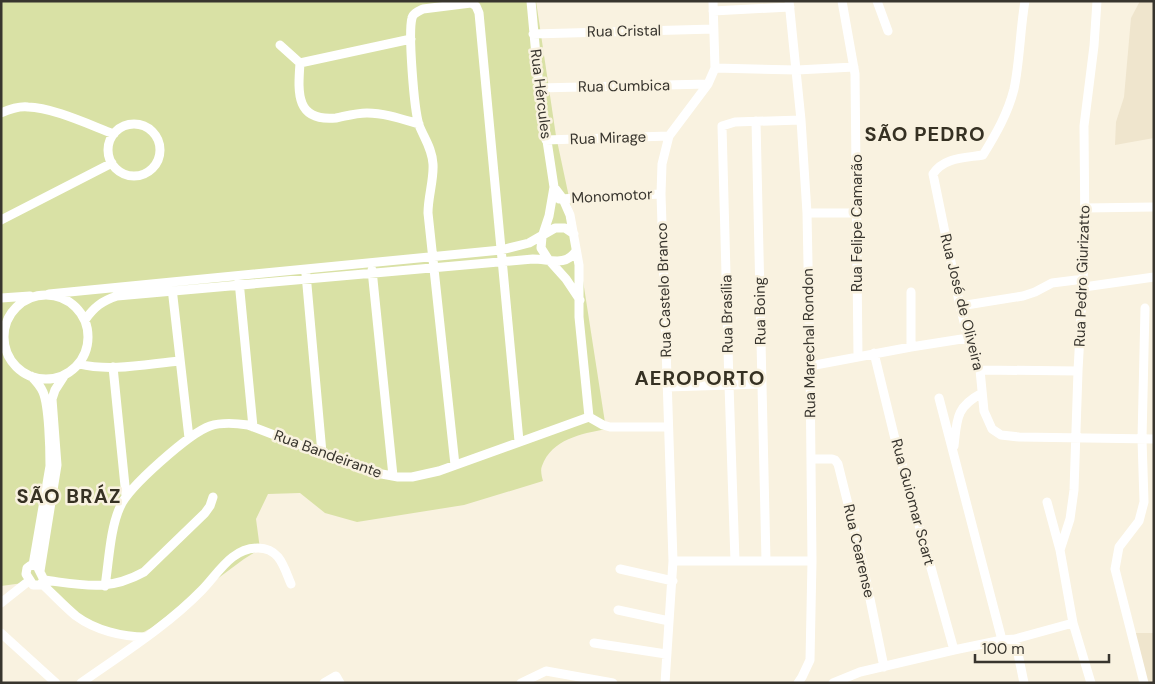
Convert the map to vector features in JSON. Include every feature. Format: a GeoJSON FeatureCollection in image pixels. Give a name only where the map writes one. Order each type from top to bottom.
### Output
{"type":"FeatureCollection","features":[{"type":"Feature","properties":{"kind":"street","name":"Rua Hércules"},"geometry":{"type":"LineString","coordinates":[[531,1],[539,88],[554,187],[549,216],[542,237]]}},
{"type":"Feature","properties":{"kind":"street","name":"Rua Felipe Camarão"},"geometry":{"type":"LineString","coordinates":[[842,1],[854,67],[858,356]]}},
{"type":"Feature","properties":{"kind":"street"},"geometry":{"type":"LineString","coordinates":[[877,1],[888,31]]}},
{"type":"Feature","properties":{"kind":"street","name":"Rua José de Oliveira"},"geometry":{"type":"LineString","coordinates":[[1025,1],[1014,88],[1005,116],[983,155],[948,160],[940,165],[934,174],[960,306],[968,338],[980,370],[986,416],[992,429],[1001,434],[1019,437],[1075,437]]}},
{"type":"Feature","properties":{"kind":"street","name":"Rua Pedro Giurizatto"},"geometry":{"type":"LineString","coordinates":[[1060,550],[1070,519],[1074,490],[1078,371],[1084,283],[1084,126],[1094,46],[1097,1]]}},
{"type":"Feature","properties":{"kind":"street"},"geometry":{"type":"LineString","coordinates":[[455,465],[428,213],[433,164],[427,139],[419,124],[411,39],[413,15],[423,9],[471,3],[478,9],[481,23],[520,441]]}},
{"type":"Feature","properties":{"kind":"street"},"geometry":{"type":"LineString","coordinates":[[713,6],[789,4]]}},
{"type":"Feature","properties":{"kind":"street","name":"Rua Marechal Rondon"},"geometry":{"type":"LineString","coordinates":[[789,4],[802,120],[807,213],[810,366],[812,561],[810,660],[798,683]]}},
{"type":"Feature","properties":{"kind":"street","name":"Rua Castelo Branco"},"geometry":{"type":"LineString","coordinates":[[664,683],[673,561],[661,194],[662,164],[669,136],[708,84],[715,68],[713,6]]}},
{"type":"Feature","properties":{"kind":"street","name":"Rua Cristal"},"geometry":{"type":"LineString","coordinates":[[533,34],[714,29]]}},
{"type":"Feature","properties":{"kind":"street"},"geometry":{"type":"LineString","coordinates":[[300,63],[411,39]]}},
{"type":"Feature","properties":{"kind":"street"},"geometry":{"type":"LineString","coordinates":[[280,45],[300,63],[299,98],[302,106],[314,114],[328,118],[377,113],[419,124]]}},
{"type":"Feature","properties":{"kind":"street"},"geometry":{"type":"LineString","coordinates":[[715,68],[797,70],[854,67]]}},
{"type":"Feature","properties":{"kind":"street","name":"Rua Cumbica"},"geometry":{"type":"LineString","coordinates":[[539,88],[708,84]]}},
{"type":"Feature","properties":{"kind":"street"},"geometry":{"type":"LineString","coordinates":[[1,113],[20,107],[42,108],[114,134]]}},
{"type":"Feature","properties":{"kind":"street"},"geometry":{"type":"LineString","coordinates":[[756,121],[802,120]]}},
{"type":"Feature","properties":{"kind":"street","name":"Rua Brasília"},"geometry":{"type":"LineString","coordinates":[[735,561],[728,385],[722,126],[735,122],[756,121]]}},
{"type":"Feature","properties":{"kind":"street","name":"Rua Boing"},"geometry":{"type":"LineString","coordinates":[[756,121],[766,561]]}},
{"type":"Feature","properties":{"kind":"street"},"geometry":{"type":"LineString","coordinates":[[132,123],[148,128],[159,141],[160,150],[155,166],[141,175],[132,176],[124,174],[117,169],[112,163],[108,146],[114,134],[123,126],[132,123]]}},
{"type":"Feature","properties":{"kind":"street","name":"Rua Mirage"},"geometry":{"type":"LineString","coordinates":[[546,140],[669,136]]}},
{"type":"Feature","properties":{"kind":"street"},"geometry":{"type":"LineString","coordinates":[[1,220],[112,163]]}},
{"type":"Feature","properties":{"kind":"street","name":"Rua Hércules"},"geometry":{"type":"LineString","coordinates":[[554,187],[563,199],[570,215],[580,272],[579,317],[589,417]]}},
{"type":"Feature","properties":{"kind":"street","name":"Monomotor"},"geometry":{"type":"LineString","coordinates":[[552,199],[661,194]]}},
{"type":"Feature","properties":{"kind":"street"},"geometry":{"type":"LineString","coordinates":[[1085,208],[1154,207]]}},
{"type":"Feature","properties":{"kind":"street"},"geometry":{"type":"LineString","coordinates":[[807,213],[856,213]]}},
{"type":"Feature","properties":{"kind":"street"},"geometry":{"type":"LineString","coordinates":[[1,298],[239,281],[306,270],[501,250],[529,243],[555,228],[565,228],[574,234]]}},
{"type":"Feature","properties":{"kind":"street"},"geometry":{"type":"LineString","coordinates":[[542,237],[541,248],[580,300]]}},
{"type":"Feature","properties":{"kind":"street"},"geometry":{"type":"LineString","coordinates":[[239,281],[307,280],[533,259],[548,259],[559,262],[566,260],[576,251]]}},
{"type":"Feature","properties":{"kind":"street"},"geometry":{"type":"LineString","coordinates":[[371,263],[393,476]]}},
{"type":"Feature","properties":{"kind":"street"},"geometry":{"type":"LineString","coordinates":[[306,270],[322,453]]}},
{"type":"Feature","properties":{"kind":"street"},"geometry":{"type":"LineString","coordinates":[[960,306],[1022,296],[1052,283],[1084,283],[1154,277]]}},
{"type":"Feature","properties":{"kind":"street"},"geometry":{"type":"LineString","coordinates":[[239,281],[253,427]]}},
{"type":"Feature","properties":{"kind":"street"},"geometry":{"type":"LineString","coordinates":[[85,320],[93,308],[104,300],[172,287]]}},
{"type":"Feature","properties":{"kind":"street"},"geometry":{"type":"LineString","coordinates":[[172,287],[188,438]]}},
{"type":"Feature","properties":{"kind":"street"},"geometry":{"type":"LineString","coordinates":[[911,292],[911,347]]}},
{"type":"Feature","properties":{"kind":"street"},"geometry":{"type":"LineString","coordinates":[[37,568],[57,465],[52,399],[59,382],[79,364],[85,354],[88,343],[88,331],[85,320],[79,310],[71,302],[50,294]]}},
{"type":"Feature","properties":{"kind":"street"},"geometry":{"type":"LineString","coordinates":[[38,295],[18,305],[3,322],[8,355],[14,364],[31,376],[48,379],[65,375]]}},
{"type":"Feature","properties":{"kind":"street"},"geometry":{"type":"LineString","coordinates":[[1144,683],[1115,569],[1119,548],[1139,521],[1144,502],[1142,439],[1145,308]]}},
{"type":"Feature","properties":{"kind":"street"},"geometry":{"type":"LineString","coordinates":[[810,366],[874,353],[968,338]]}},
{"type":"Feature","properties":{"kind":"street","name":"Rua Guiomar Scart"},"geometry":{"type":"LineString","coordinates":[[874,353],[895,439],[954,650]]}},
{"type":"Feature","properties":{"kind":"street"},"geometry":{"type":"LineString","coordinates":[[79,364],[101,368],[179,361]]}},
{"type":"Feature","properties":{"kind":"street"},"geometry":{"type":"LineString","coordinates":[[113,367],[126,496]]}},
{"type":"Feature","properties":{"kind":"street"},"geometry":{"type":"LineString","coordinates":[[980,370],[1078,371]]}},
{"type":"Feature","properties":{"kind":"street"},"geometry":{"type":"LineString","coordinates":[[31,376],[37,383],[45,400],[50,454],[37,568],[43,582],[77,616],[103,630],[130,637],[146,637]]}},
{"type":"Feature","properties":{"kind":"street"},"geometry":{"type":"LineString","coordinates":[[667,387],[762,384]]}},
{"type":"Feature","properties":{"kind":"street"},"geometry":{"type":"LineString","coordinates":[[953,450],[960,411],[969,400],[982,393]]}},
{"type":"Feature","properties":{"kind":"street"},"geometry":{"type":"LineString","coordinates":[[939,398],[1002,640]]}},
{"type":"Feature","properties":{"kind":"street"},"geometry":{"type":"LineString","coordinates":[[589,417],[596,422],[610,427],[668,427]]}},
{"type":"Feature","properties":{"kind":"street","name":"Rua Bandeirante"},"geometry":{"type":"LineString","coordinates":[[105,586],[115,520],[126,496],[188,438],[210,426],[235,423],[253,427],[371,472],[393,476],[425,475],[589,417]]}},
{"type":"Feature","properties":{"kind":"street"},"geometry":{"type":"LineString","coordinates":[[1075,437],[1154,439]]}},
{"type":"Feature","properties":{"kind":"street","name":"Rua Cearense"},"geometry":{"type":"LineString","coordinates":[[811,459],[832,459],[838,464],[862,560],[884,667]]}},
{"type":"Feature","properties":{"kind":"street"},"geometry":{"type":"LineString","coordinates":[[37,568],[29,566],[26,570],[26,574],[36,586],[43,582],[105,586],[121,583],[144,572],[205,513],[213,497]]}},
{"type":"Feature","properties":{"kind":"street","name":"Rua Pedro Giurizatto"},"geometry":{"type":"LineString","coordinates":[[1047,502],[1060,550],[1073,623],[1091,683]]}},
{"type":"Feature","properties":{"kind":"street"},"geometry":{"type":"LineString","coordinates":[[81,683],[146,637],[190,602],[204,589],[226,562],[250,549],[259,548],[275,554],[281,559],[291,584]]}},
{"type":"Feature","properties":{"kind":"street"},"geometry":{"type":"LineString","coordinates":[[673,561],[812,561]]}},
{"type":"Feature","properties":{"kind":"street"},"geometry":{"type":"LineString","coordinates":[[620,569],[673,581]]}},
{"type":"Feature","properties":{"kind":"street"},"geometry":{"type":"LineString","coordinates":[[1,603],[30,580]]}},
{"type":"Feature","properties":{"kind":"street"},"geometry":{"type":"LineString","coordinates":[[618,610],[669,621]]}},
{"type":"Feature","properties":{"kind":"street"},"geometry":{"type":"LineString","coordinates":[[833,683],[860,672],[954,650],[1015,639],[1073,623]]}},
{"type":"Feature","properties":{"kind":"street"},"geometry":{"type":"LineString","coordinates":[[1,633],[56,683]]}},
{"type":"Feature","properties":{"kind":"street"},"geometry":{"type":"LineString","coordinates":[[1015,639],[1024,683]]}},
{"type":"Feature","properties":{"kind":"street"},"geometry":{"type":"LineString","coordinates":[[594,643],[666,654]]}},
{"type":"Feature","properties":{"kind":"street"},"geometry":{"type":"LineString","coordinates":[[521,683],[546,671],[613,683]]}},
{"type":"Feature","properties":{"kind":"street"},"geometry":{"type":"LineString","coordinates":[[324,683],[338,679]]}},
{"type":"Feature","properties":{"kind":"shaded area"},"geometry":{"type":"Polygon","coordinates":[[[1140,1],[1154,1],[1154,138],[1115,145],[1116,122],[1124,97],[1131,18],[1140,1]]]}},
{"type":"Feature","properties":{"kind":"shaded area"},"geometry":{"type":"Polygon","coordinates":[[[1135,633],[1154,633],[1154,683],[1147,683],[1135,633]]]}},
{"type":"Feature","properties":{"kind":"green space"},"geometry":{"type":"Polygon","coordinates":[[[1,1],[536,1],[556,136],[573,216],[606,429],[577,436],[560,444],[547,457],[541,468],[543,481],[464,505],[357,522],[325,513],[300,493],[268,494],[256,519],[260,549],[142,633],[129,636],[85,621],[38,581],[1,586],[1,1]]]}},
{"type":"Feature","properties":{"kind":"district","name":"SÃO PEDRO"},"geometry":{"type":"Point","coordinates":[925,134]}},
{"type":"Feature","properties":{"kind":"district","name":"AEROPORTO"},"geometry":{"type":"Point","coordinates":[700,378]}},
{"type":"Feature","properties":{"kind":"district","name":"SÃO BRÁZ"},"geometry":{"type":"Point","coordinates":[69,496]}}]}
